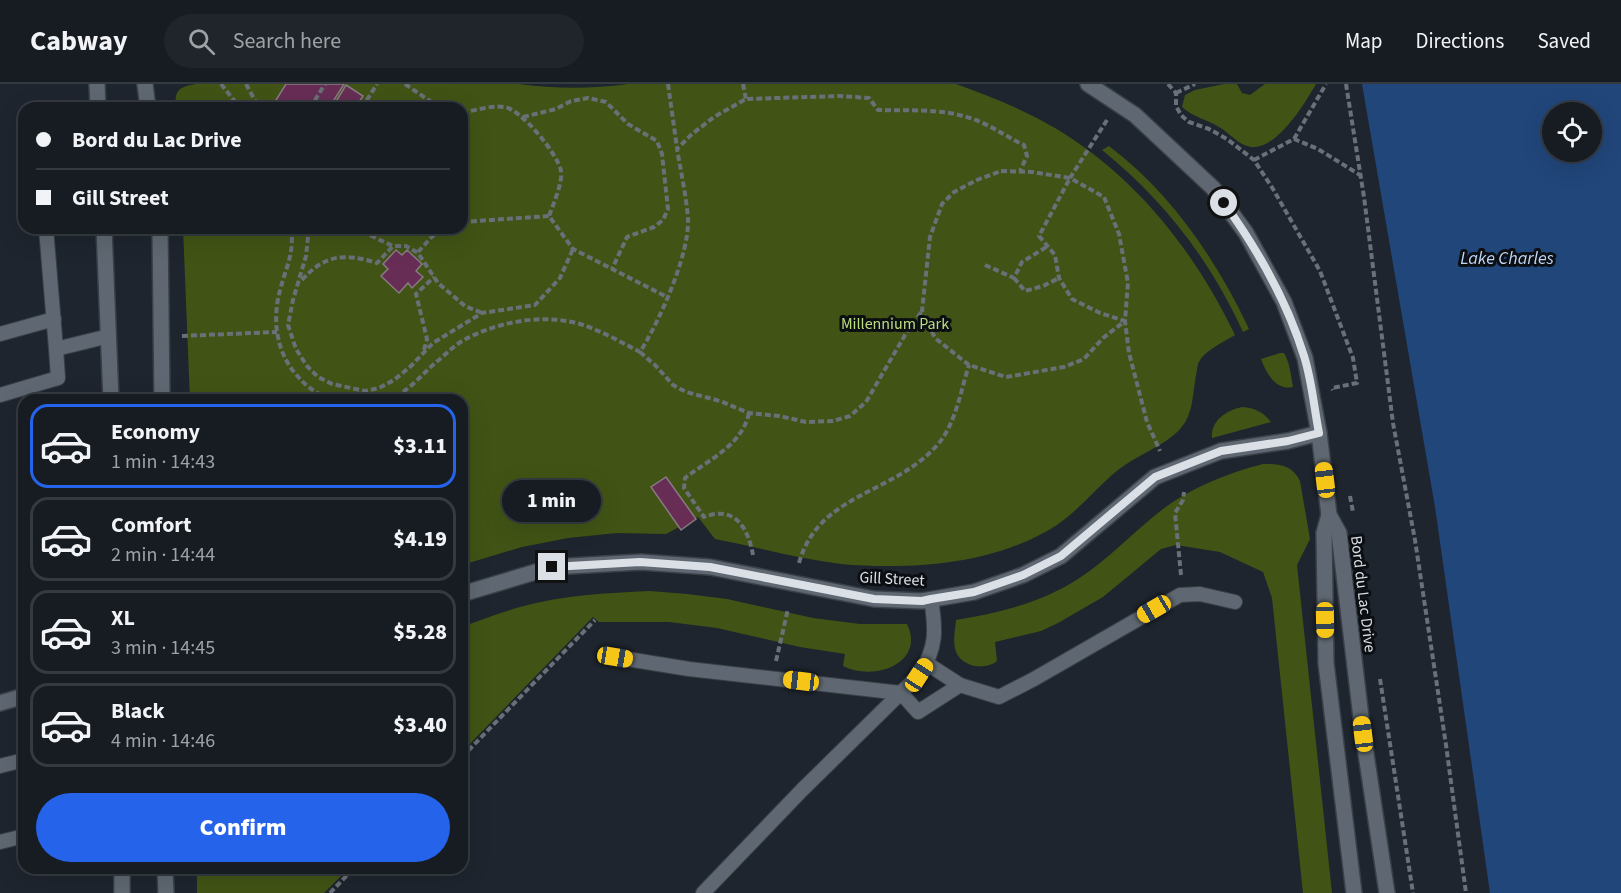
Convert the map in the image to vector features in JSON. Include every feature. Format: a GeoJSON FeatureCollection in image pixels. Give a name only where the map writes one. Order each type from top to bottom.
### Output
{"type":"FeatureCollection","features":[{"type":"Feature","properties":{"kind":"street"},"geometry":{"type":"LineString","coordinates":[[97,84],[98,102]]}},
{"type":"Feature","properties":{"kind":"street"},"geometry":{"type":"LineString","coordinates":[[145,84],[147,102]]}},
{"type":"Feature","properties":{"kind":"street","name":"Bord du Lac Drive"},"geometry":{"type":"LineString","coordinates":[[1088,84],[1135,115],[1213,188],[1246,233],[1284,302],[1305,358],[1319,433],[1329,515],[1338,533],[1363,734],[1387,893]]}},
{"type":"Feature","properties":{"kind":"street"},"geometry":{"type":"LineString","coordinates":[[104,234],[111,394]]}},
{"type":"Feature","properties":{"kind":"street"},"geometry":{"type":"LineString","coordinates":[[160,234],[162,394]]}},
{"type":"Feature","properties":{"kind":"street","name":"Gill Street"},"geometry":{"type":"LineString","coordinates":[[468,592],[552,567],[640,562],[710,567],[874,599],[922,601],[974,592],[1023,575],[1061,556],[1155,477],[1221,451],[1288,441],[1319,433]]}},
{"type":"Feature","properties":{"kind":"street","name":"Bord du Lac Drive"},"geometry":{"type":"LineString","coordinates":[[1329,515],[1324,533],[1326,663],[1354,893]]}},
{"type":"Feature","properties":{"kind":"street"},"geometry":{"type":"LineString","coordinates":[[0,703],[18,698]]}},
{"type":"Feature","properties":{"kind":"street"},"geometry":{"type":"LineString","coordinates":[[122,874],[122,893]]}},
{"type":"Feature","properties":{"kind":"street"},"geometry":{"type":"LineString","coordinates":[[165,874],[165,893]]}},
{"type":"Feature","properties":{"kind":"lane"},"geometry":{"type":"LineString","coordinates":[[0,395],[58,378],[47,234]]}},
{"type":"Feature","properties":{"kind":"lane"},"geometry":{"type":"LineString","coordinates":[[0,334],[54,319]]}},
{"type":"Feature","properties":{"kind":"lane"},"geometry":{"type":"LineString","coordinates":[[56,349],[108,336]]}},
{"type":"Feature","properties":{"kind":"lane"},"geometry":{"type":"LineString","coordinates":[[926,663],[960,686],[999,697],[1182,595],[1200,594],[1235,602]]}},
{"type":"Feature","properties":{"kind":"lane"},"geometry":{"type":"LineString","coordinates":[[703,893],[802,790],[919,675],[926,663],[935,634],[931,599]]}},
{"type":"Feature","properties":{"kind":"lane"},"geometry":{"type":"LineString","coordinates":[[615,657],[689,669],[901,693],[918,712],[960,686]]}},
{"type":"Feature","properties":{"kind":"lane"},"geometry":{"type":"LineString","coordinates":[[0,766],[18,762]]}},
{"type":"Feature","properties":{"kind":"lane"},"geometry":{"type":"LineString","coordinates":[[0,842],[18,838]]}},
{"type":"Feature","properties":{"kind":"path"},"geometry":{"type":"LineString","coordinates":[[221,84],[235,102]]}},
{"type":"Feature","properties":{"kind":"path"},"geometry":{"type":"LineString","coordinates":[[246,84],[256,102]]}},
{"type":"Feature","properties":{"kind":"path"},"geometry":{"type":"LineString","coordinates":[[314,102],[325,84]]}},
{"type":"Feature","properties":{"kind":"path"},"geometry":{"type":"LineString","coordinates":[[366,102],[377,84]]}},
{"type":"Feature","properties":{"kind":"path"},"geometry":{"type":"LineString","coordinates":[[405,84],[431,102]]}},
{"type":"Feature","properties":{"kind":"path"},"geometry":{"type":"LineString","coordinates":[[640,352],[654,330],[682,256],[688,220],[668,84]]}},
{"type":"Feature","properties":{"kind":"path"},"geometry":{"type":"LineString","coordinates":[[743,84],[746,99]]}},
{"type":"Feature","properties":{"kind":"path"},"geometry":{"type":"LineString","coordinates":[[1168,84],[1176,93],[1176,106],[1181,116],[1227,139],[1254,160],[1320,271],[1353,358],[1357,383]]}},
{"type":"Feature","properties":{"kind":"path"},"geometry":{"type":"LineString","coordinates":[[1176,93],[1195,84]]}},
{"type":"Feature","properties":{"kind":"path"},"geometry":{"type":"LineString","coordinates":[[1254,160],[1294,139],[1326,84]]}},
{"type":"Feature","properties":{"kind":"path"},"geometry":{"type":"LineString","coordinates":[[1346,84],[1393,423],[1418,563],[1466,893]]}},
{"type":"Feature","properties":{"kind":"path"},"geometry":{"type":"LineString","coordinates":[[522,117],[556,109],[571,100],[588,98],[606,102],[628,124],[657,141],[662,154],[669,209],[663,220],[654,227],[627,237],[612,269]]}},
{"type":"Feature","properties":{"kind":"path"},"geometry":{"type":"LineString","coordinates":[[677,149],[714,117],[746,99],[869,98],[878,110],[945,111],[989,125],[1024,145],[1027,156],[1020,171]]}},
{"type":"Feature","properties":{"kind":"path"},"geometry":{"type":"LineString","coordinates":[[1117,104],[1070,177],[1039,236],[1055,255],[1059,278],[1072,299],[1100,313],[1125,321]]}},
{"type":"Feature","properties":{"kind":"path"},"geometry":{"type":"LineString","coordinates":[[468,111],[506,107],[522,117],[549,148],[562,172],[549,216]]}},
{"type":"Feature","properties":{"kind":"path"},"geometry":{"type":"LineString","coordinates":[[1294,139],[1318,149],[1360,176]]}},
{"type":"Feature","properties":{"kind":"path"},"geometry":{"type":"LineString","coordinates":[[398,394],[413,386],[432,365],[462,342],[500,325],[537,319],[565,320],[586,326],[640,352],[673,385],[686,392],[720,401],[749,413],[806,422],[833,421],[850,416],[866,402],[904,335],[922,310],[930,237],[942,204],[954,192],[977,180],[1001,171],[1020,171],[1070,177],[1104,196],[1119,234],[1128,283],[1125,321],[1129,353],[1147,422],[1160,451]]}},
{"type":"Feature","properties":{"kind":"path"},"geometry":{"type":"LineString","coordinates":[[549,216],[573,249],[667,297]]}},
{"type":"Feature","properties":{"kind":"path"},"geometry":{"type":"LineString","coordinates":[[468,222],[549,216]]}},
{"type":"Feature","properties":{"kind":"path"},"geometry":{"type":"LineString","coordinates":[[292,234],[291,250],[276,313],[278,345],[290,367],[304,384],[317,394]]}},
{"type":"Feature","properties":{"kind":"path"},"geometry":{"type":"LineString","coordinates":[[308,234],[306,256],[288,325],[296,349],[307,366],[318,377],[332,384],[365,391],[379,388],[411,366],[424,350],[482,313],[535,305],[560,278],[573,249]]}},
{"type":"Feature","properties":{"kind":"path"},"geometry":{"type":"LineString","coordinates":[[367,234],[393,246],[406,246],[418,253],[438,283],[465,306],[482,313]]}},
{"type":"Feature","properties":{"kind":"path"},"geometry":{"type":"LineString","coordinates":[[418,253],[435,234]]}},
{"type":"Feature","properties":{"kind":"path"},"geometry":{"type":"LineString","coordinates":[[300,282],[328,260],[343,256],[358,257],[377,263],[393,246]]}},
{"type":"Feature","properties":{"kind":"path"},"geometry":{"type":"LineString","coordinates":[[1014,278],[1022,262],[1048,246]]}},
{"type":"Feature","properties":{"kind":"path"},"geometry":{"type":"LineString","coordinates":[[985,266],[1014,278],[1025,291],[1059,278]]}},
{"type":"Feature","properties":{"kind":"path"},"geometry":{"type":"LineString","coordinates":[[424,350],[427,339],[416,294],[434,277]]}},
{"type":"Feature","properties":{"kind":"path"},"geometry":{"type":"LineString","coordinates":[[922,310],[935,338],[969,365],[1006,377],[1064,367],[1084,359],[1103,338],[1125,321]]}},
{"type":"Feature","properties":{"kind":"path"},"geometry":{"type":"LineString","coordinates":[[181,336],[277,332]]}},
{"type":"Feature","properties":{"kind":"path"},"geometry":{"type":"LineString","coordinates":[[799,563],[803,548],[816,528],[844,504],[914,468],[940,441],[953,415],[969,365]]}},
{"type":"Feature","properties":{"kind":"path"},"geometry":{"type":"LineString","coordinates":[[749,413],[742,433],[712,459],[685,478],[684,488],[704,517],[714,513],[727,514],[736,520],[750,538],[753,555]]}},
{"type":"Feature","properties":{"kind":"path"},"geometry":{"type":"LineString","coordinates":[[1182,595],[1175,513],[1183,500],[1184,492]]}},
{"type":"Feature","properties":{"kind":"path"},"geometry":{"type":"LineString","coordinates":[[773,677],[788,609]]}},
{"type":"Feature","properties":{"kind":"path"},"geometry":{"type":"LineString","coordinates":[[468,751],[595,620]]}},
{"type":"Feature","properties":{"kind":"path"},"geometry":{"type":"LineString","coordinates":[[330,893],[348,874]]}},
{"type":"Feature","properties":{"kind":"green space","name":"Millennium Park"},"geometry":{"type":"Polygon","coordinates":[[[196,84],[519,84],[574,88],[628,84],[956,84],[1043,121],[1084,147],[1112,169],[1160,218],[1182,246],[1219,304],[1235,335],[1210,350],[1199,362],[1189,414],[1175,434],[1118,470],[1057,525],[1007,549],[952,562],[924,565],[841,564],[715,539],[698,517],[666,534],[617,533],[568,538],[522,547],[468,563],[468,394],[190,394],[183,234],[468,234],[468,102],[176,102],[177,93],[185,86],[196,84]]]}},
{"type":"Feature","properties":{"kind":"green space"},"geometry":{"type":"Polygon","coordinates":[[[1224,84],[1237,84],[1242,93],[1250,95],[1265,84],[1316,84],[1289,124],[1280,133],[1261,146],[1251,147],[1242,144],[1219,127],[1191,114],[1182,107],[1185,95],[1195,90],[1224,84]]]}},
{"type":"Feature","properties":{"kind":"green space"},"geometry":{"type":"Polygon","coordinates":[[[1109,146],[1152,185],[1190,229],[1222,277],[1249,329],[1243,332],[1216,280],[1165,211],[1146,189],[1102,150],[1109,146]]]}},
{"type":"Feature","properties":{"kind":"green space"},"geometry":{"type":"Polygon","coordinates":[[[1284,353],[1288,361],[1293,387],[1287,388],[1272,380],[1261,359],[1284,353]]]}},
{"type":"Feature","properties":{"kind":"green space"},"geometry":{"type":"Polygon","coordinates":[[[1242,407],[1258,411],[1271,422],[1212,438],[1214,426],[1221,417],[1242,407]]]}},
{"type":"Feature","properties":{"kind":"green space"},"geometry":{"type":"Polygon","coordinates":[[[1263,464],[1285,467],[1297,476],[1300,481],[1310,539],[1297,565],[1332,893],[1303,893],[1272,598],[1263,572],[1220,552],[1176,545],[1161,549],[1103,597],[1058,623],[1041,631],[995,642],[997,661],[992,664],[970,665],[957,654],[955,646],[956,620],[1019,606],[1049,595],[1078,579],[1101,562],[1174,501],[1211,482],[1263,464]]]}},
{"type":"Feature","properties":{"kind":"green space"},"geometry":{"type":"Polygon","coordinates":[[[650,591],[687,594],[727,599],[813,618],[860,624],[907,624],[911,638],[909,649],[903,659],[894,666],[869,672],[843,666],[845,654],[800,647],[717,628],[669,622],[599,622],[593,617],[468,746],[468,625],[520,607],[568,597],[650,591]]]}},
{"type":"Feature","properties":{"kind":"green space"},"geometry":{"type":"Polygon","coordinates":[[[197,874],[343,874],[324,893],[197,893],[197,874]]]}},
{"type":"Feature","properties":{"kind":"water","name":"Lake Charles"},"geometry":{"type":"Polygon","coordinates":[[[1362,84],[1621,84],[1621,893],[1490,893],[1435,507],[1362,84]]]}},
{"type":"Feature","properties":{"kind":"building"},"geometry":{"type":"Polygon","coordinates":[[[286,84],[344,84],[333,102],[275,102],[286,84]]]}},
{"type":"Feature","properties":{"kind":"building"},"geometry":{"type":"Polygon","coordinates":[[[346,85],[363,96],[359,102],[336,102],[346,85]]]}},
{"type":"Feature","properties":{"kind":"building"},"geometry":{"type":"Polygon","coordinates":[[[396,250],[402,255],[407,250],[422,264],[416,271],[423,277],[412,288],[408,283],[399,293],[381,276],[388,269],[383,264],[396,250]]]}},
{"type":"Feature","properties":{"kind":"building"},"geometry":{"type":"Polygon","coordinates":[[[666,477],[696,519],[681,530],[651,487],[666,477]]]}},
{"type":"Feature","properties":{"kind":"route"},"geometry":{"type":"LineString","coordinates":[[552,567],[640,562],[710,567],[874,599],[922,601],[974,592],[1023,575],[1061,556],[1155,477],[1221,451],[1288,441],[1319,433],[1305,358],[1284,302],[1246,233],[1224,203]]}}]}
